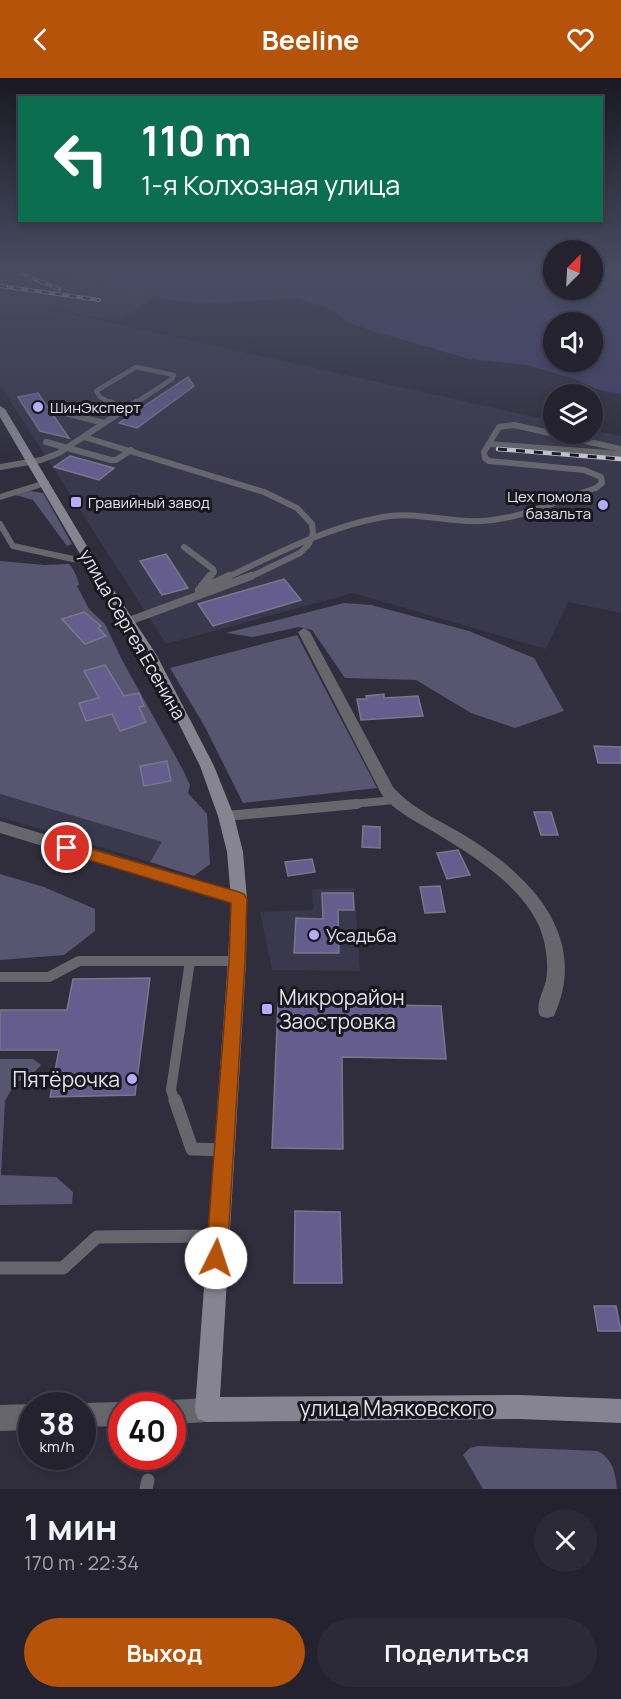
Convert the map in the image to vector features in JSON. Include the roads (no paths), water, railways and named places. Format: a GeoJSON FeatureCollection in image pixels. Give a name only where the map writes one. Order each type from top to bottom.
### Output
{"type":"FeatureCollection","features":[{"type":"Feature","properties":{"kind":"street","name":"улица Сергея Есенина"},"geometry":{"type":"LineString","coordinates":[[0,409],[90,560],[150,654],[197,745],[226,816],[235,852],[239,899],[237,961],[207,1410]]}},
{"type":"Feature","properties":{"kind":"street"},"geometry":{"type":"LineString","coordinates":[[0,497],[45,483]]}},
{"type":"Feature","properties":{"kind":"street"},"geometry":{"type":"LineString","coordinates":[[304,632],[387,791],[394,800],[408,812],[439,827],[514,879],[534,901],[549,930],[556,966],[554,985],[547,1010]]}},
{"type":"Feature","properties":{"kind":"street"},"geometry":{"type":"LineString","coordinates":[[0,827],[239,899]]}},
{"type":"Feature","properties":{"kind":"street","name":"улица Маяковского"},"geometry":{"type":"LineString","coordinates":[[186,1411],[519,1407],[620,1416]]}},
{"type":"Feature","properties":{"kind":"street"},"geometry":{"type":"LineString","coordinates":[[0,1418],[18,1417]]}},
{"type":"Feature","properties":{"kind":"lane"},"geometry":{"type":"LineString","coordinates":[[0,467],[50,457],[172,380],[174,375],[136,368],[96,391],[100,397],[124,410]]}},
{"type":"Feature","properties":{"kind":"lane"},"geometry":{"type":"LineString","coordinates":[[65,412],[104,423]]}},
{"type":"Feature","properties":{"kind":"lane"},"geometry":{"type":"LineString","coordinates":[[129,621],[199,593],[311,539],[382,517],[398,515],[470,520],[501,518],[596,488],[602,483],[601,477],[584,470],[489,461],[484,455],[500,427],[514,425],[621,449]]}},
{"type":"Feature","properties":{"kind":"lane"},"geometry":{"type":"LineString","coordinates":[[84,437],[244,485],[292,505],[302,512],[312,524],[311,539]]}},
{"type":"Feature","properties":{"kind":"lane"},"geometry":{"type":"LineString","coordinates":[[46,442],[111,460],[116,460],[130,450]]}},
{"type":"Feature","properties":{"kind":"lane"},"geometry":{"type":"LineString","coordinates":[[489,444],[621,454]]}},
{"type":"Feature","properties":{"kind":"lane"},"geometry":{"type":"LineString","coordinates":[[0,524],[13,546],[73,559],[90,560]]}},
{"type":"Feature","properties":{"kind":"lane"},"geometry":{"type":"LineString","coordinates":[[184,548],[214,572],[202,583],[199,593]]}},
{"type":"Feature","properties":{"kind":"lane"},"geometry":{"type":"LineString","coordinates":[[226,816],[394,800]]}},
{"type":"Feature","properties":{"kind":"lane"},"geometry":{"type":"LineString","coordinates":[[0,978],[49,977],[80,961],[237,961]]}},
{"type":"Feature","properties":{"kind":"lane"},"geometry":{"type":"LineString","coordinates":[[190,961],[171,1090],[192,1149],[224,1150]]}},
{"type":"Feature","properties":{"kind":"lane"},"geometry":{"type":"LineString","coordinates":[[0,1268],[63,1268],[97,1237],[218,1236]]}},
{"type":"Feature","properties":{"kind":"railway"},"geometry":{"type":"LineString","coordinates":[[498,449],[621,459]]}},
{"type":"Feature","properties":{"kind":"place","name":"ШинЭксперт"},"geometry":{"type":"Point","coordinates":[38,407]}},
{"type":"Feature","properties":{"kind":"place","name":"Гравийный завод"},"geometry":{"type":"Point","coordinates":[76,502]}},
{"type":"Feature","properties":{"kind":"place","name":"Цех помола базальта"},"geometry":{"type":"Point","coordinates":[603,505]}},
{"type":"Feature","properties":{"kind":"place","name":"Усадьба"},"geometry":{"type":"Point","coordinates":[314,935]}},
{"type":"Feature","properties":{"kind":"place","name":"Микрорайон Заостровка"},"geometry":{"type":"Point","coordinates":[267,1009]}},
{"type":"Feature","properties":{"kind":"place","name":"Пятёрочка"},"geometry":{"type":"Point","coordinates":[132,1079]}}]}
